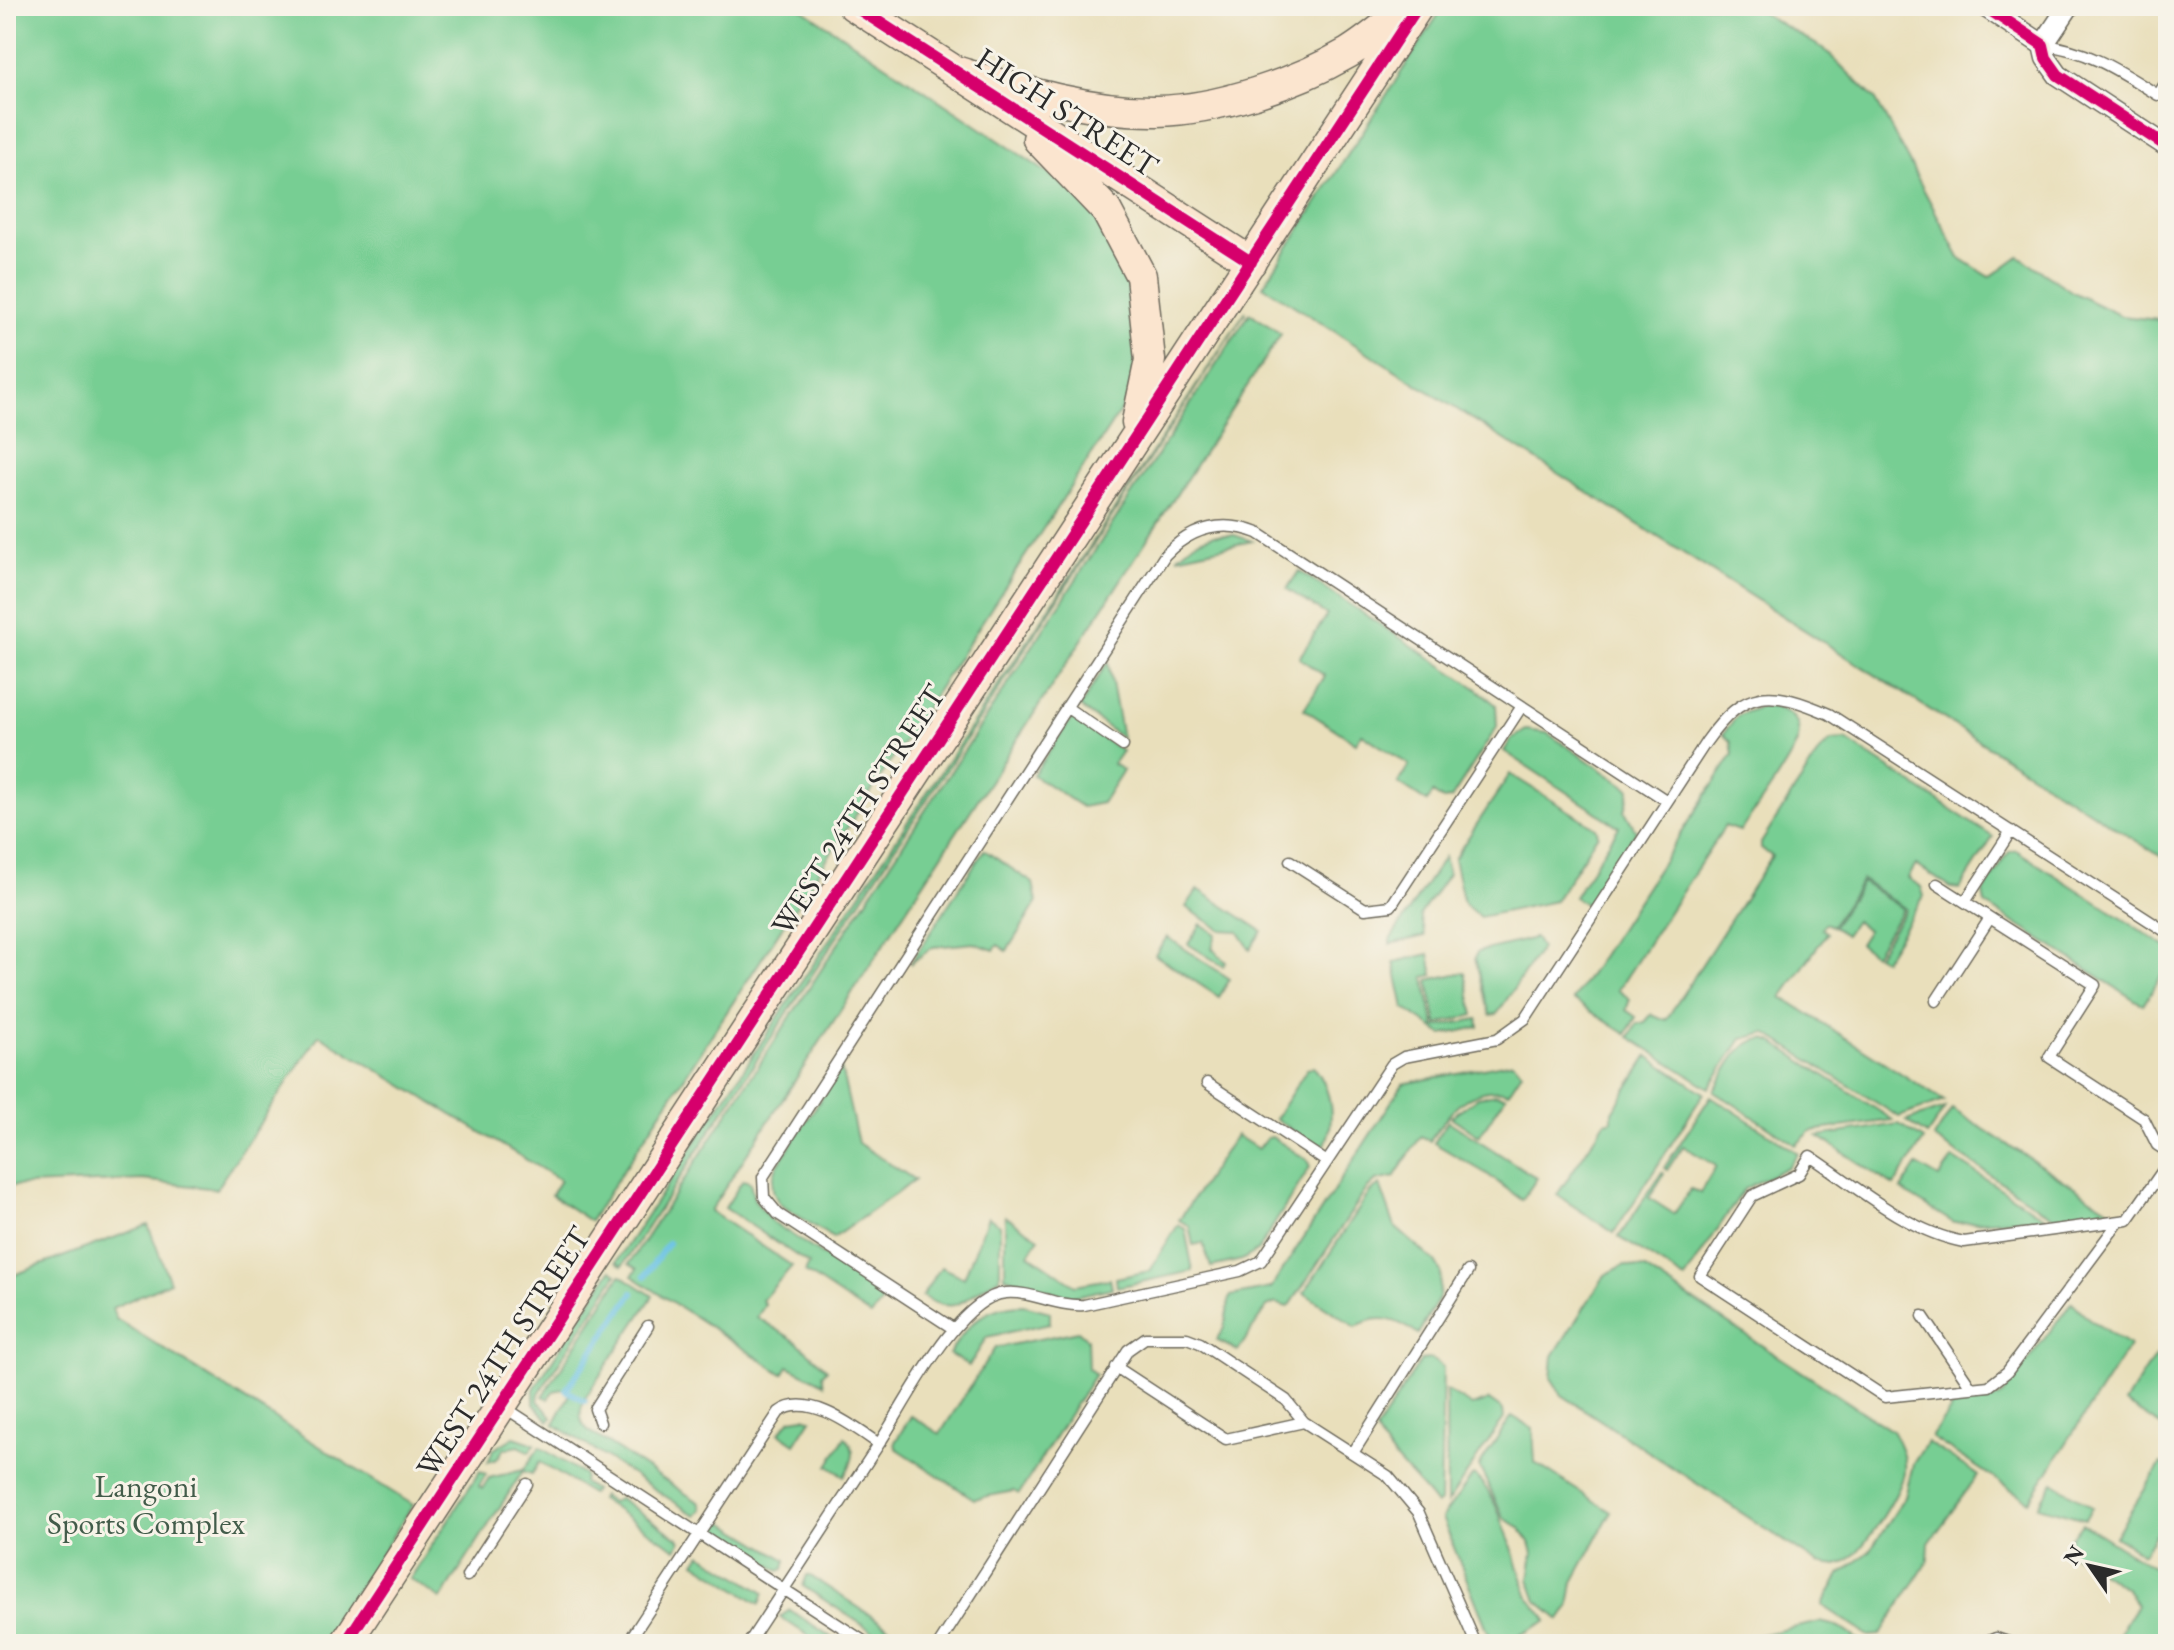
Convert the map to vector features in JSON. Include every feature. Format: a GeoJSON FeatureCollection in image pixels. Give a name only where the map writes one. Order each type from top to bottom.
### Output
{"type":"FeatureCollection","features":[{"type":"Feature","properties":{"kind":"street","name":"HIGH STREET"},"geometry":{"type":"LineString","coordinates":[[854,6],[1251,262]]}},
{"type":"Feature","properties":{"kind":"street"},"geometry":{"type":"LineString","coordinates":[[955,71],[1029,93],[1105,107],[1158,111],[1227,100],[1286,82],[1348,53],[1411,6]]}},
{"type":"Feature","properties":{"kind":"street","name":"WEST 24TH STREET"},"geometry":{"type":"LineString","coordinates":[[345,1644],[1418,6]]}},
{"type":"Feature","properties":{"kind":"street"},"geometry":{"type":"LineString","coordinates":[[1984,6],[2043,45],[2046,58],[2058,75],[2168,147]]}},
{"type":"Feature","properties":{"kind":"street"},"geometry":{"type":"LineString","coordinates":[[2043,45],[2069,6]]}},
{"type":"Feature","properties":{"kind":"street"},"geometry":{"type":"LineString","coordinates":[[980,87],[1036,137],[1106,210],[1141,276],[1150,360],[1134,436]]}},
{"type":"Feature","properties":{"kind":"lane"},"geometry":{"type":"LineString","coordinates":[[2043,45],[2067,47],[2104,62],[2158,95],[2168,79]]}},
{"type":"Feature","properties":{"kind":"lane"},"geometry":{"type":"LineString","coordinates":[[954,1329],[778,1214],[764,1197],[763,1177],[1165,555],[1189,534],[1232,525],[1258,533],[1667,801]]}},
{"type":"Feature","properties":{"kind":"lane"},"geometry":{"type":"LineString","coordinates":[[748,1644],[954,1329],[975,1306],[1003,1293],[1033,1295],[1062,1305],[1084,1305],[1252,1267],[1269,1251],[1398,1060],[1497,1039],[1516,1029],[1725,717],[1744,702],[1770,695],[1800,701],[1843,722],[2168,933]]}},
{"type":"Feature","properties":{"kind":"lane"},"geometry":{"type":"LineString","coordinates":[[1290,861],[1365,909],[1391,906],[1522,706]]}},
{"type":"Feature","properties":{"kind":"lane"},"geometry":{"type":"LineString","coordinates":[[1066,707],[1123,746]]}},
{"type":"Feature","properties":{"kind":"lane"},"geometry":{"type":"LineString","coordinates":[[1965,902],[2011,831]]}},
{"type":"Feature","properties":{"kind":"lane"},"geometry":{"type":"LineString","coordinates":[[1937,884],[2095,985],[2049,1057],[2144,1119],[2157,1145],[2168,1152]]}},
{"type":"Feature","properties":{"kind":"lane"},"geometry":{"type":"LineString","coordinates":[[1936,1001],[1990,918]]}},
{"type":"Feature","properties":{"kind":"lane"},"geometry":{"type":"LineString","coordinates":[[1207,1083],[1327,1162]]}},
{"type":"Feature","properties":{"kind":"lane"},"geometry":{"type":"LineString","coordinates":[[2118,1223],[2007,1372],[1989,1386],[1885,1397],[1700,1276],[1752,1196],[1799,1174],[1810,1156],[1921,1228],[1944,1238],[1983,1241],[2118,1223],[2134,1215],[2168,1163]]}},
{"type":"Feature","properties":{"kind":"lane"},"geometry":{"type":"LineString","coordinates":[[1353,1453],[1468,1271]]}},
{"type":"Feature","properties":{"kind":"lane"},"geometry":{"type":"LineString","coordinates":[[1923,1316],[1971,1387]]}},
{"type":"Feature","properties":{"kind":"lane"},"geometry":{"type":"LineString","coordinates":[[600,1423],[595,1409],[648,1326]]}},
{"type":"Feature","properties":{"kind":"lane"},"geometry":{"type":"LineString","coordinates":[[939,1644],[1128,1350],[1145,1338],[1187,1338],[1286,1400],[1304,1422],[1388,1476],[1415,1506],[1476,1644]]}},
{"type":"Feature","properties":{"kind":"lane"},"geometry":{"type":"LineString","coordinates":[[1116,1367],[1226,1439],[1304,1422]]}},
{"type":"Feature","properties":{"kind":"lane"},"geometry":{"type":"LineString","coordinates":[[500,1405],[868,1644]]}},
{"type":"Feature","properties":{"kind":"lane"},"geometry":{"type":"LineString","coordinates":[[627,1644],[779,1412],[786,1407],[808,1406],[853,1427],[879,1444]]}},
{"type":"Feature","properties":{"kind":"lane"},"geometry":{"type":"LineString","coordinates":[[467,1576],[527,1484]]}},
{"type":"Feature","properties":{"kind":"lane"},"geometry":{"type":"LineString","coordinates":[[1982,1644],[1996,1638],[2014,1644]]}},
{"type":"Feature","properties":{"kind":"green space"},"geometry":{"type":"Polygon","coordinates":[[[6,6],[798,6],[1073,190],[1108,238],[1120,261],[1129,286],[1136,337],[1130,396],[590,1221],[551,1195],[560,1180],[319,1035],[216,1189],[143,1180],[6,1186],[6,6]]]}},
{"type":"Feature","properties":{"kind":"green space"},"geometry":{"type":"Polygon","coordinates":[[[1444,6],[1750,6],[1824,49],[1876,100],[1960,258],[1990,277],[2019,256],[2074,293],[2121,316],[2168,321],[2168,861],[1263,286],[1444,6]]]}},
{"type":"Feature","properties":{"kind":"green space"},"geometry":{"type":"Polygon","coordinates":[[[1246,311],[622,1266],[616,1262],[1246,311]]]}},
{"type":"Feature","properties":{"kind":"green space"},"geometry":{"type":"Polygon","coordinates":[[[1250,313],[1281,334],[710,1211],[792,1266],[762,1300],[765,1305],[757,1317],[797,1342],[827,1369],[822,1375],[824,1384],[788,1366],[783,1374],[632,1276],[637,1269],[629,1264],[1250,313]]]}},
{"type":"Feature","properties":{"kind":"green space"},"geometry":{"type":"Polygon","coordinates":[[[1213,535],[1234,535],[1252,541],[1177,557],[1195,542],[1213,535]]]}},
{"type":"Feature","properties":{"kind":"green space"},"geometry":{"type":"Polygon","coordinates":[[[1299,571],[1476,688],[1496,705],[1497,727],[1451,799],[1443,800],[1433,793],[1427,802],[1398,783],[1409,765],[1362,734],[1356,743],[1304,709],[1325,676],[1299,658],[1327,615],[1287,589],[1299,571]]]}},
{"type":"Feature","properties":{"kind":"green space"},"geometry":{"type":"Polygon","coordinates":[[[1108,661],[1122,738],[1080,707],[1108,661]]]}},
{"type":"Feature","properties":{"kind":"green space"},"geometry":{"type":"Polygon","coordinates":[[[1762,706],[1783,710],[1794,718],[1799,731],[1795,748],[1740,831],[1725,826],[1618,990],[1630,999],[1626,1010],[1636,1017],[1626,1034],[1573,1000],[1733,754],[1731,742],[1723,734],[1738,715],[1762,706]]]}},
{"type":"Feature","properties":{"kind":"green space"},"geometry":{"type":"Polygon","coordinates":[[[1072,718],[1122,751],[1113,764],[1123,770],[1102,803],[1082,807],[1033,775],[1072,718]]]}},
{"type":"Feature","properties":{"kind":"green space"},"geometry":{"type":"Polygon","coordinates":[[[1526,730],[1547,733],[1630,789],[1625,811],[1636,831],[1588,906],[1574,897],[1619,827],[1504,751],[1512,739],[1526,730]]]}},
{"type":"Feature","properties":{"kind":"green space"},"geometry":{"type":"Polygon","coordinates":[[[1846,740],[1993,837],[1960,889],[1951,888],[1916,865],[1908,878],[1921,887],[1924,896],[1884,960],[1877,955],[1906,909],[1862,880],[1832,926],[1825,923],[1822,928],[1827,933],[1782,997],[1944,1101],[1899,1117],[1766,1033],[1742,1039],[1709,1088],[1629,1037],[1637,1024],[1645,1022],[1652,1014],[1666,1020],[1772,856],[1761,849],[1761,843],[1819,752],[1831,741],[1846,740]]]}},
{"type":"Feature","properties":{"kind":"green space"},"geometry":{"type":"Polygon","coordinates":[[[1510,774],[1596,828],[1598,834],[1555,901],[1480,917],[1464,904],[1454,859],[1510,774]]]}},
{"type":"Feature","properties":{"kind":"green space"},"geometry":{"type":"Polygon","coordinates":[[[984,850],[1033,883],[1037,902],[1007,951],[998,945],[994,950],[974,943],[933,947],[910,964],[984,850]]]}},
{"type":"Feature","properties":{"kind":"green space"},"geometry":{"type":"Polygon","coordinates":[[[2016,850],[2168,948],[2168,966],[2143,1005],[1985,904],[1983,893],[2009,852],[2016,850]]]}},
{"type":"Feature","properties":{"kind":"green space"},"geometry":{"type":"Polygon","coordinates":[[[1444,857],[1448,874],[1420,915],[1425,936],[1390,944],[1390,940],[1444,857]]]}},
{"type":"Feature","properties":{"kind":"green space"},"geometry":{"type":"Polygon","coordinates":[[[1862,882],[1903,909],[1874,954],[1859,944],[1868,930],[1855,921],[1845,935],[1833,927],[1862,882]]]}},
{"type":"Feature","properties":{"kind":"green space"},"geometry":{"type":"Polygon","coordinates":[[[1198,889],[1262,931],[1250,949],[1238,931],[1221,930],[1186,907],[1198,889]]]}},
{"type":"Feature","properties":{"kind":"green space"},"geometry":{"type":"Polygon","coordinates":[[[1201,924],[1216,934],[1212,948],[1226,962],[1223,966],[1188,944],[1201,924]]]}},
{"type":"Feature","properties":{"kind":"green space"},"geometry":{"type":"Polygon","coordinates":[[[1167,937],[1230,979],[1219,997],[1155,955],[1167,937]]]}},
{"type":"Feature","properties":{"kind":"green space"},"geometry":{"type":"Polygon","coordinates":[[[1535,938],[1541,948],[1497,1014],[1490,1015],[1475,958],[1477,952],[1535,938]]]}},
{"type":"Feature","properties":{"kind":"green space"},"geometry":{"type":"Polygon","coordinates":[[[1429,954],[1433,975],[1424,977],[1435,1027],[1478,1019],[1479,1027],[1443,1035],[1404,1008],[1394,962],[1429,954]]]}},
{"type":"Feature","properties":{"kind":"green space"},"geometry":{"type":"Polygon","coordinates":[[[1465,972],[1474,1015],[1437,1024],[1428,980],[1465,972]]]}},
{"type":"Feature","properties":{"kind":"green space"},"geometry":{"type":"Polygon","coordinates":[[[1765,1039],[1893,1120],[1811,1131],[1796,1145],[1714,1091],[1740,1050],[1756,1040],[1765,1039]]]}},
{"type":"Feature","properties":{"kind":"green space"},"geometry":{"type":"Polygon","coordinates":[[[1648,1056],[1704,1093],[1614,1233],[1557,1195],[1605,1122],[1612,1120],[1612,1112],[1648,1056]]]}},
{"type":"Feature","properties":{"kind":"green space"},"geometry":{"type":"Polygon","coordinates":[[[1513,1062],[1522,1072],[1509,1092],[1483,1092],[1462,1102],[1430,1141],[1421,1136],[1394,1177],[1376,1181],[1366,1190],[1291,1304],[1287,1307],[1276,1303],[1267,1307],[1238,1351],[1216,1340],[1224,1328],[1230,1296],[1271,1288],[1403,1084],[1513,1062]]]}},
{"type":"Feature","properties":{"kind":"green space"},"geometry":{"type":"Polygon","coordinates":[[[1314,1067],[1325,1086],[1330,1107],[1330,1130],[1322,1150],[1275,1119],[1307,1069],[1314,1067]]]}},
{"type":"Feature","properties":{"kind":"green space"},"geometry":{"type":"Polygon","coordinates":[[[841,1068],[858,1143],[915,1180],[833,1238],[781,1205],[773,1191],[773,1182],[777,1166],[841,1068]]]}},
{"type":"Feature","properties":{"kind":"green space"},"geometry":{"type":"Polygon","coordinates":[[[1506,1096],[1479,1136],[1451,1117],[1478,1097],[1506,1096]]]}},
{"type":"Feature","properties":{"kind":"green space"},"geometry":{"type":"Polygon","coordinates":[[[1711,1096],[1798,1153],[1788,1167],[1744,1189],[1685,1279],[1619,1237],[1662,1172],[1664,1174],[1649,1198],[1674,1214],[1691,1189],[1700,1193],[1716,1166],[1683,1146],[1667,1170],[1664,1168],[1711,1096]]]}},
{"type":"Feature","properties":{"kind":"green space"},"geometry":{"type":"Polygon","coordinates":[[[1945,1108],[1927,1135],[1906,1121],[1945,1108]]]}},
{"type":"Feature","properties":{"kind":"green space"},"geometry":{"type":"Polygon","coordinates":[[[1952,1109],[2112,1211],[2054,1217],[1934,1138],[1952,1109]]]}},
{"type":"Feature","properties":{"kind":"green space"},"geometry":{"type":"Polygon","coordinates":[[[1448,1121],[1537,1178],[1522,1200],[1487,1174],[1434,1143],[1448,1121]]]}},
{"type":"Feature","properties":{"kind":"green space"},"geometry":{"type":"Polygon","coordinates":[[[1899,1124],[1924,1140],[1894,1186],[1818,1136],[1899,1124]]]}},
{"type":"Feature","properties":{"kind":"green space"},"geometry":{"type":"Polygon","coordinates":[[[1236,1135],[1258,1149],[1267,1138],[1272,1137],[1307,1160],[1310,1167],[1258,1250],[1242,1260],[1211,1267],[1203,1243],[1193,1245],[1189,1226],[1179,1220],[1236,1135]]]}},
{"type":"Feature","properties":{"kind":"green space"},"geometry":{"type":"Polygon","coordinates":[[[1953,1158],[2046,1218],[1954,1223],[1901,1190],[1917,1165],[1939,1178],[1953,1158]]]}},
{"type":"Feature","properties":{"kind":"green space"},"geometry":{"type":"Polygon","coordinates":[[[743,1180],[750,1182],[754,1199],[771,1221],[886,1297],[871,1316],[805,1272],[809,1264],[725,1208],[743,1180]]]}},
{"type":"Feature","properties":{"kind":"green space"},"geometry":{"type":"Polygon","coordinates":[[[1380,1185],[1395,1227],[1435,1262],[1441,1272],[1439,1298],[1418,1334],[1403,1325],[1380,1319],[1356,1327],[1304,1293],[1370,1192],[1380,1185]]]}},
{"type":"Feature","properties":{"kind":"green space"},"geometry":{"type":"Polygon","coordinates":[[[1005,1216],[1039,1238],[1029,1254],[1075,1285],[1110,1279],[1112,1288],[1071,1297],[1005,1277],[1005,1216]]]}},
{"type":"Feature","properties":{"kind":"green space"},"geometry":{"type":"Polygon","coordinates":[[[988,1217],[1000,1225],[1000,1278],[955,1305],[935,1303],[922,1296],[941,1267],[964,1278],[988,1217]]]}},
{"type":"Feature","properties":{"kind":"green space","name":"Langoni Sports Complex"},"geometry":{"type":"Polygon","coordinates":[[[148,1225],[170,1282],[112,1308],[116,1319],[413,1505],[322,1644],[6,1644],[6,1278],[148,1225]]]}},
{"type":"Feature","properties":{"kind":"green space"},"geometry":{"type":"Polygon","coordinates":[[[1178,1225],[1185,1229],[1193,1271],[1117,1287],[1116,1278],[1149,1271],[1178,1225]]]}},
{"type":"Feature","properties":{"kind":"green space"},"geometry":{"type":"Polygon","coordinates":[[[1624,1265],[1645,1269],[1892,1431],[1903,1455],[1902,1481],[1880,1522],[1851,1558],[1837,1565],[1818,1563],[1562,1395],[1551,1378],[1553,1356],[1605,1275],[1624,1265]]]}},
{"type":"Feature","properties":{"kind":"green space"},"geometry":{"type":"Polygon","coordinates":[[[611,1270],[617,1274],[539,1393],[538,1401],[552,1417],[549,1421],[534,1404],[534,1389],[611,1270]]]}},
{"type":"Feature","properties":{"kind":"green space"},"geometry":{"type":"Polygon","coordinates":[[[621,1275],[653,1296],[587,1395],[581,1418],[589,1431],[700,1503],[702,1509],[696,1516],[554,1424],[570,1394],[563,1389],[554,1391],[548,1399],[543,1396],[621,1275]]]}},
{"type":"Feature","properties":{"kind":"green space"},"geometry":{"type":"Polygon","coordinates":[[[2072,1302],[2088,1318],[2129,1346],[2029,1501],[1931,1437],[1955,1404],[1992,1400],[2002,1395],[2072,1302]]]}},
{"type":"Feature","properties":{"kind":"green space"},"geometry":{"type":"Polygon","coordinates":[[[1024,1305],[1050,1312],[1050,1323],[987,1337],[969,1366],[949,1354],[979,1318],[998,1309],[1024,1305]]]}},
{"type":"Feature","properties":{"kind":"green space"},"geometry":{"type":"Polygon","coordinates":[[[1078,1331],[1087,1339],[1088,1368],[1095,1374],[1019,1494],[1014,1491],[974,1499],[896,1448],[895,1442],[911,1416],[940,1434],[995,1348],[1078,1331]]]}},
{"type":"Feature","properties":{"kind":"green space"},"geometry":{"type":"Polygon","coordinates":[[[2155,1356],[2168,1364],[2168,1431],[2125,1403],[2155,1356]]]}},
{"type":"Feature","properties":{"kind":"green space"},"geometry":{"type":"Polygon","coordinates":[[[1431,1359],[1443,1367],[1440,1502],[1436,1505],[1385,1447],[1376,1430],[1421,1360],[1431,1359]]]}},
{"type":"Feature","properties":{"kind":"green space"},"geometry":{"type":"Polygon","coordinates":[[[1446,1390],[1472,1406],[1489,1400],[1503,1410],[1504,1418],[1447,1503],[1446,1390]]]}},
{"type":"Feature","properties":{"kind":"green space"},"geometry":{"type":"Polygon","coordinates":[[[1512,1416],[1533,1429],[1535,1463],[1611,1512],[1573,1582],[1569,1607],[1560,1620],[1537,1601],[1529,1579],[1533,1553],[1530,1542],[1519,1527],[1504,1518],[1479,1466],[1512,1416]]]}},
{"type":"Feature","properties":{"kind":"green space"},"geometry":{"type":"Polygon","coordinates":[[[791,1419],[811,1419],[795,1444],[779,1433],[791,1419]]]}},
{"type":"Feature","properties":{"kind":"green space"},"geometry":{"type":"Polygon","coordinates":[[[514,1437],[535,1444],[529,1452],[519,1446],[504,1449],[497,1459],[488,1462],[493,1450],[514,1437]]]}},
{"type":"Feature","properties":{"kind":"green space"},"geometry":{"type":"Polygon","coordinates":[[[845,1437],[852,1447],[853,1456],[844,1476],[828,1466],[845,1437]]]}},
{"type":"Feature","properties":{"kind":"green space"},"geometry":{"type":"Polygon","coordinates":[[[1927,1442],[1978,1475],[1929,1543],[1928,1561],[1880,1635],[1869,1636],[1822,1605],[1841,1574],[1870,1551],[1905,1497],[1913,1464],[1927,1442]]]}},
{"type":"Feature","properties":{"kind":"green space"},"geometry":{"type":"Polygon","coordinates":[[[540,1447],[584,1475],[583,1483],[594,1490],[591,1494],[540,1462],[532,1474],[523,1471],[441,1599],[410,1579],[480,1471],[486,1474],[479,1486],[482,1489],[489,1478],[523,1470],[540,1447]]]}},
{"type":"Feature","properties":{"kind":"green space"},"geometry":{"type":"Polygon","coordinates":[[[2161,1464],[2168,1469],[2168,1516],[2143,1554],[2115,1536],[2161,1464]]]}},
{"type":"Feature","properties":{"kind":"green space"},"geometry":{"type":"Polygon","coordinates":[[[1473,1475],[1491,1496],[1528,1595],[1547,1621],[1503,1644],[1493,1644],[1442,1518],[1473,1475]]]}},
{"type":"Feature","properties":{"kind":"green space"},"geometry":{"type":"Polygon","coordinates":[[[2053,1482],[2092,1507],[2085,1519],[2038,1506],[2053,1482]]]}},
{"type":"Feature","properties":{"kind":"green space"},"geometry":{"type":"Polygon","coordinates":[[[602,1496],[612,1503],[619,1498],[678,1538],[680,1542],[676,1549],[600,1499],[602,1496]]]}},
{"type":"Feature","properties":{"kind":"green space"},"geometry":{"type":"Polygon","coordinates":[[[722,1521],[786,1560],[784,1569],[779,1571],[719,1531],[722,1521]]]}},
{"type":"Feature","properties":{"kind":"green space"},"geometry":{"type":"Polygon","coordinates":[[[2082,1523],[2168,1577],[2168,1644],[2103,1644],[2107,1638],[2117,1636],[2137,1605],[2127,1589],[2063,1548],[2082,1523]]]}},
{"type":"Feature","properties":{"kind":"green space"},"geometry":{"type":"Polygon","coordinates":[[[701,1554],[764,1593],[760,1604],[695,1562],[701,1554]]]}},
{"type":"Feature","properties":{"kind":"green space"},"geometry":{"type":"Polygon","coordinates":[[[807,1575],[914,1644],[892,1644],[803,1586],[807,1575]]]}},
{"type":"Feature","properties":{"kind":"green space"},"geometry":{"type":"Polygon","coordinates":[[[790,1610],[842,1644],[821,1644],[780,1617],[790,1610]]]}},
{"type":"Feature","properties":{"kind":"green space"},"geometry":{"type":"Polygon","coordinates":[[[1820,1622],[1840,1627],[1864,1644],[1717,1644],[1820,1622]]]}},
{"type":"Feature","properties":{"kind":"waterway"},"geometry":{"type":"LineString","coordinates":[[645,1276],[668,1243]]}},
{"type":"Feature","properties":{"kind":"waterway"},"geometry":{"type":"LineString","coordinates":[[585,1401],[566,1390],[633,1293]]}},
{"type":"Feature","properties":{"kind":"cycle path"},"geometry":{"type":"LineString","coordinates":[[854,6],[1251,262]]}},
{"type":"Feature","properties":{"kind":"cycle path"},"geometry":{"type":"LineString","coordinates":[[345,1644],[1418,6]]}},
{"type":"Feature","properties":{"kind":"cycle path"},"geometry":{"type":"LineString","coordinates":[[1984,6],[2043,45],[2046,58],[2058,75],[2168,147]]}}]}
